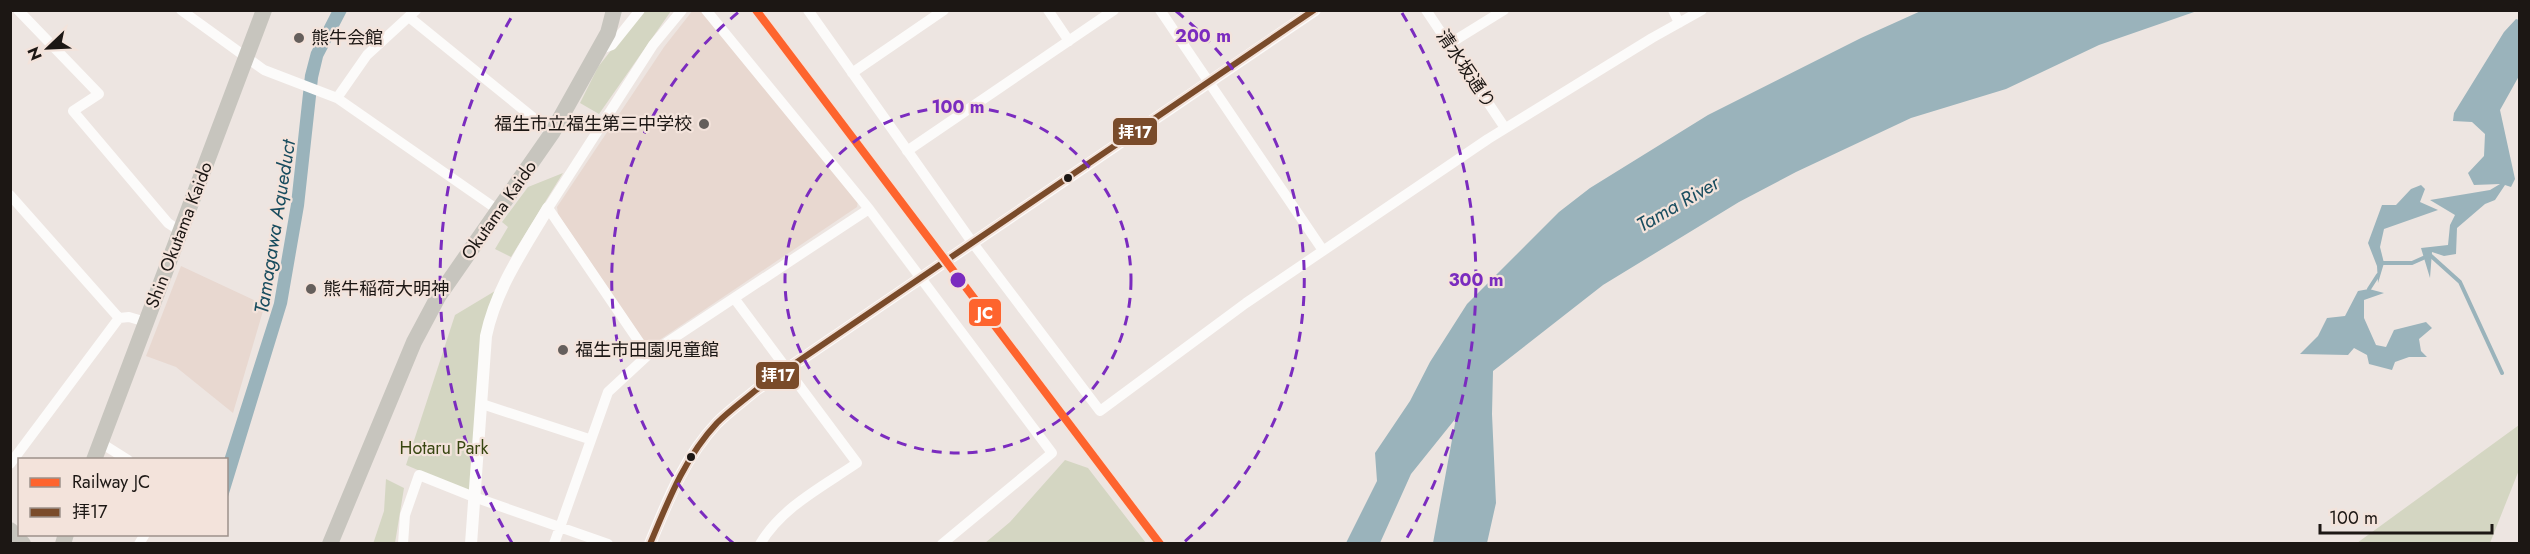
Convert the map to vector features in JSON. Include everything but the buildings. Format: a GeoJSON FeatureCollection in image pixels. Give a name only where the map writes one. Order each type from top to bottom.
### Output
{"type":"FeatureCollection","features":[{"type":"Feature","properties":{"kind":"main road","name":"Shin Okutama Kaido"},"geometry":{"type":"LineString","coordinates":[[94,458],[264,10]]}},
{"type":"Feature","properties":{"kind":"main road","name":"Okutama Kaido"},"geometry":{"type":"LineString","coordinates":[[330,543],[414,342],[438,297],[552,133],[608,33],[614,10]]}},
{"type":"Feature","properties":{"kind":"main road"},"geometry":{"type":"LineString","coordinates":[[10,530],[23,543]]}},
{"type":"Feature","properties":{"kind":"street"},"geometry":{"type":"LineString","coordinates":[[18,10],[99,94],[73,111],[168,223],[180,231]]}},
{"type":"Feature","properties":{"kind":"street"},"geometry":{"type":"LineString","coordinates":[[181,10],[264,70],[337,98],[498,210]]}},
{"type":"Feature","properties":{"kind":"street"},"geometry":{"type":"LineString","coordinates":[[598,50],[612,45],[640,10]]}},
{"type":"Feature","properties":{"kind":"street"},"geometry":{"type":"LineString","coordinates":[[471,543],[486,336],[494,302],[548,208],[647,55],[682,10]]}},
{"type":"Feature","properties":{"kind":"street"},"geometry":{"type":"LineString","coordinates":[[706,10],[869,209],[1052,453],[942,543]]}},
{"type":"Feature","properties":{"kind":"street"},"geometry":{"type":"LineString","coordinates":[[808,10],[972,242],[1100,411],[1322,249],[1506,128],[1702,10]]}},
{"type":"Feature","properties":{"kind":"street"},"geometry":{"type":"LineString","coordinates":[[852,73],[944,10]]}},
{"type":"Feature","properties":{"kind":"street"},"geometry":{"type":"LineString","coordinates":[[1048,10],[1069,41]]}},
{"type":"Feature","properties":{"kind":"street"},"geometry":{"type":"LineString","coordinates":[[907,151],[1114,10]]}},
{"type":"Feature","properties":{"kind":"street"},"geometry":{"type":"LineString","coordinates":[[1160,10],[1322,249]]}},
{"type":"Feature","properties":{"kind":"street"},"geometry":{"type":"LineString","coordinates":[[650,543],[669,497],[702,441],[718,422],[756,390],[1315,10]]}},
{"type":"Feature","properties":{"kind":"street","name":"清水坂通り"},"geometry":{"type":"LineString","coordinates":[[1426,10],[1506,128]]}},
{"type":"Feature","properties":{"kind":"street"},"geometry":{"type":"LineString","coordinates":[[1449,44],[1504,10]]}},
{"type":"Feature","properties":{"kind":"street"},"geometry":{"type":"LineString","coordinates":[[1673,10],[1679,23]]}},
{"type":"Feature","properties":{"kind":"street"},"geometry":{"type":"LineString","coordinates":[[337,98],[368,55],[412,14],[552,133]]}},
{"type":"Feature","properties":{"kind":"street"},"geometry":{"type":"LineString","coordinates":[[10,195],[119,318]]}},
{"type":"Feature","properties":{"kind":"street"},"geometry":{"type":"LineString","coordinates":[[548,208],[648,355]]}},
{"type":"Feature","properties":{"kind":"street"},"geometry":{"type":"LineString","coordinates":[[554,543],[608,392],[648,355],[869,209]]}},
{"type":"Feature","properties":{"kind":"street"},"geometry":{"type":"LineString","coordinates":[[734,298],[857,463],[783,514],[771,525],[760,543]]}},
{"type":"Feature","properties":{"kind":"street"},"geometry":{"type":"LineString","coordinates":[[10,464],[119,318],[129,317],[146,322]]}},
{"type":"Feature","properties":{"kind":"street"},"geometry":{"type":"LineString","coordinates":[[482,404],[590,439]]}},
{"type":"Feature","properties":{"kind":"street"},"geometry":{"type":"LineString","coordinates":[[101,443],[126,458]]}},
{"type":"Feature","properties":{"kind":"street"},"geometry":{"type":"LineString","coordinates":[[403,543],[405,515],[419,475],[474,497],[608,543]]}},
{"type":"Feature","properties":{"kind":"shaded area","name":"福生市立福生第三中学校"},"geometry":{"type":"Polygon","coordinates":[[[693,10],[701,11],[858,201],[857,207],[652,345],[646,344],[558,214],[557,207],[664,47],[693,10]]]}},
{"type":"Feature","properties":{"kind":"shaded area"},"geometry":{"type":"Polygon","coordinates":[[[181,266],[267,306],[263,311],[233,413],[176,367],[146,356],[181,266]]]}},
{"type":"Feature","properties":{"kind":"green space"},"geometry":{"type":"Polygon","coordinates":[[[642,11],[671,11],[599,114],[580,103],[598,67],[642,11]]]}},
{"type":"Feature","properties":{"kind":"green space"},"geometry":{"type":"Polygon","coordinates":[[[563,173],[511,257],[495,249],[508,227],[502,222],[528,187],[563,173]]]}},
{"type":"Feature","properties":{"kind":"green space","name":"Hotaru Park"},"geometry":{"type":"Polygon","coordinates":[[[495,291],[472,493],[406,465],[455,315],[495,291]]]}},
{"type":"Feature","properties":{"kind":"green space"},"geometry":{"type":"Polygon","coordinates":[[[2519,425],[2519,470],[2490,543],[2357,543],[2519,425]]]}},
{"type":"Feature","properties":{"kind":"green space"},"geometry":{"type":"Polygon","coordinates":[[[1065,460],[1088,468],[1146,543],[985,543],[1010,522],[1065,460]]]}},
{"type":"Feature","properties":{"kind":"green space"},"geometry":{"type":"Polygon","coordinates":[[[386,479],[404,488],[395,543],[373,544],[384,511],[386,479]]]}},
{"type":"Feature","properties":{"kind":"water","name":"Tama River"},"geometry":{"type":"Polygon","coordinates":[[[1923,10],[2197,11],[2099,45],[2006,89],[1911,118],[1796,172],[1739,202],[1603,285],[1493,371],[1492,414],[1496,503],[1487,543],[1433,543],[1456,418],[1411,474],[1380,543],[1346,543],[1377,481],[1375,453],[1410,401],[1430,362],[1467,304],[1559,212],[1590,188],[1708,115],[1861,38],[1923,10]]]}},
{"type":"Feature","properties":{"kind":"water"},"geometry":{"type":"Polygon","coordinates":[[[332,11],[347,11],[323,57],[318,78],[304,206],[287,304],[228,497],[228,458],[225,458],[274,303],[291,204],[305,75],[311,52],[332,11]]]}},
{"type":"Feature","properties":{"kind":"water"},"geometry":{"type":"Polygon","coordinates":[[[2516,19],[2519,20],[2519,76],[2500,110],[2515,179],[2511,187],[2505,185],[2495,200],[2485,204],[2457,228],[2456,254],[2444,256],[2432,252],[2430,278],[2421,248],[2448,245],[2450,225],[2455,215],[2430,200],[2490,190],[2500,184],[2474,185],[2468,173],[2484,156],[2485,134],[2472,122],[2453,121],[2454,113],[2504,32],[2516,19]]]}},
{"type":"Feature","properties":{"kind":"water"},"geometry":{"type":"Polygon","coordinates":[[[2421,185],[2425,189],[2420,202],[2438,210],[2384,229],[2380,247],[2384,263],[2378,283],[2377,266],[2368,243],[2382,205],[2396,205],[2411,189],[2421,185]]]}},
{"type":"Feature","properties":{"kind":"water"},"geometry":{"type":"Polygon","coordinates":[[[2369,289],[2384,293],[2364,300],[2364,318],[2376,345],[2386,347],[2394,330],[2426,322],[2432,328],[2419,339],[2421,351],[2427,357],[2409,357],[2395,362],[2392,370],[2369,364],[2367,355],[2354,348],[2348,355],[2300,354],[2318,336],[2327,318],[2345,316],[2358,291],[2369,289]]]}},
{"type":"Feature","properties":{"kind":"waterway"},"geometry":{"type":"LineString","coordinates":[[2382,263],[2412,263],[2430,255],[2460,282],[2502,373]]}},
{"type":"Feature","properties":{"kind":"waterway"},"geometry":{"type":"LineString","coordinates":[[2369,289],[2378,275]]}},
{"type":"Feature","properties":{"kind":"rail line","name":"JC"},"geometry":{"type":"LineString","coordinates":[[756,10],[1160,544]]}},
{"type":"Feature","properties":{"kind":"transit line","name":"拝17"},"geometry":{"type":"LineString","coordinates":[[650,544],[686,465],[706,436],[731,410],[756,390],[1314,10]]}},
{"type":"Feature","properties":{"kind":"place","name":"熊牛会館"},"geometry":{"type":"Point","coordinates":[299,38]}},
{"type":"Feature","properties":{"kind":"place","name":"福生市立福生第三中学校"},"geometry":{"type":"Point","coordinates":[704,124]}},
{"type":"Feature","properties":{"kind":"place","name":"熊牛稲荷大明神"},"geometry":{"type":"Point","coordinates":[311,289]}},
{"type":"Feature","properties":{"kind":"place","name":"福生市田園児童館"},"geometry":{"type":"Point","coordinates":[563,350]}},
{"type":"Feature","properties":{"kind":"water label","name":"Tamagawa Aqueduct"},"geometry":{"type":"Point","coordinates":[275,227]}}]}
